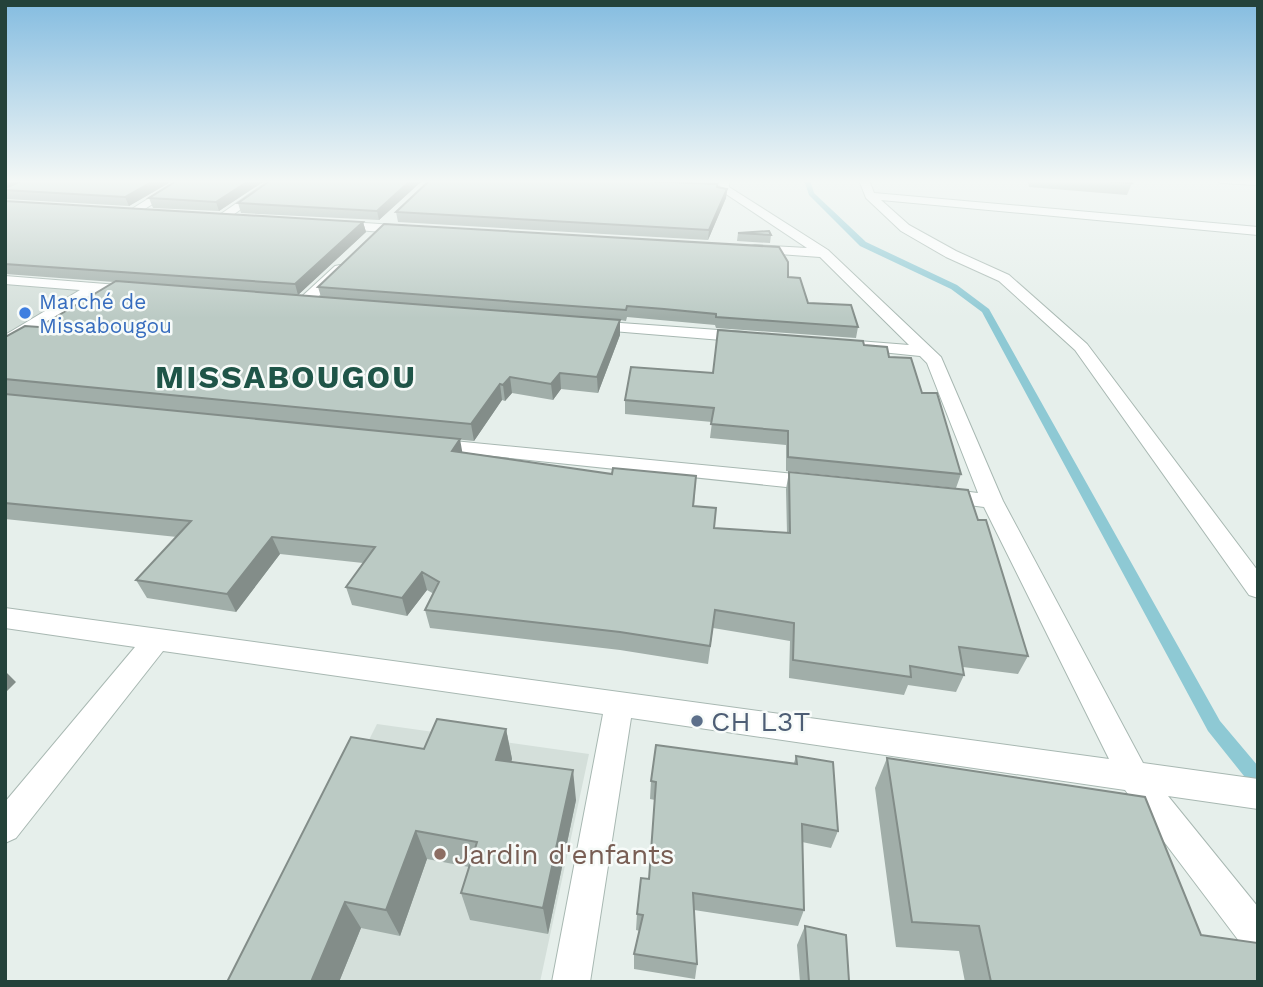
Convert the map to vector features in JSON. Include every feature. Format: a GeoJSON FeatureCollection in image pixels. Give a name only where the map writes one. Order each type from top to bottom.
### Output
{"type":"FeatureCollection","features":[{"type":"Feature","properties":{"kind":"street"},"geometry":{"type":"LineString","coordinates":[[348,226],[424,230]]}},
{"type":"Feature","properties":{"kind":"street"},"geometry":{"type":"LineString","coordinates":[[782,226],[823,253],[935,361],[992,501],[1134,777],[1258,936]]}},
{"type":"Feature","properties":{"kind":"street"},"geometry":{"type":"LineString","coordinates":[[903,226],[951,254],[1004,278],[1082,347],[1258,589]]}},
{"type":"Feature","properties":{"kind":"street"},"geometry":{"type":"LineString","coordinates":[[1213,226],[1258,231]]}},
{"type":"Feature","properties":{"kind":"street"},"geometry":{"type":"LineString","coordinates":[[740,248],[823,253]]}},
{"type":"Feature","properties":{"kind":"street"},"geometry":{"type":"LineString","coordinates":[[331,306],[296,303],[353,256]]}},
{"type":"Feature","properties":{"kind":"street"},"geometry":{"type":"LineString","coordinates":[[5,280],[151,291]]}},
{"type":"Feature","properties":{"kind":"street"},"geometry":{"type":"LineString","coordinates":[[5,342],[95,287]]}},
{"type":"Feature","properties":{"kind":"street"},"geometry":{"type":"LineString","coordinates":[[578,324],[757,338]]}},
{"type":"Feature","properties":{"kind":"street"},"geometry":{"type":"LineString","coordinates":[[840,344],[922,351]]}},
{"type":"Feature","properties":{"kind":"street"},"geometry":{"type":"LineString","coordinates":[[408,442],[839,485]]}},
{"type":"Feature","properties":{"kind":"street"},"geometry":{"type":"LineString","coordinates":[[922,494],[992,501]]}},
{"type":"Feature","properties":{"kind":"street"},"geometry":{"type":"LineString","coordinates":[[5,618],[1258,794]]}},
{"type":"Feature","properties":{"kind":"street"},"geometry":{"type":"LineString","coordinates":[[5,827],[157,639]]}},
{"type":"Feature","properties":{"kind":"street"},"geometry":{"type":"LineString","coordinates":[[571,982],[619,704]]}},
{"type":"Feature","properties":{"kind":"shaded area","name":"Marché de Missabougou"},"geometry":{"type":"Polygon","coordinates":[[[5,284],[84,290],[5,337],[5,284]]]}},
{"type":"Feature","properties":{"kind":"shaded area","name":"Jardin d'enfants"},"geometry":{"type":"Polygon","coordinates":[[[377,724],[589,754],[540,982],[247,982],[377,724]]]}},
{"type":"Feature","properties":{"kind":"building"},"geometry":{"type":"Polygon","coordinates":[[[5,226],[359,226],[295,284],[5,264],[5,226]]]}},
{"type":"Feature","properties":{"kind":"building"},"geometry":{"type":"Polygon","coordinates":[[[382,226],[779,247],[788,262],[788,277],[800,278],[808,303],[851,305],[858,327],[716,317],[716,314],[627,306],[626,310],[318,287],[382,226]]]}},
{"type":"Feature","properties":{"kind":"building"},"geometry":{"type":"Polygon","coordinates":[[[640,226],[711,226],[709,230],[640,226]]]}},
{"type":"Feature","properties":{"kind":"building"},"geometry":{"type":"Polygon","coordinates":[[[769,231],[771,235],[738,233],[769,231]]]}},
{"type":"Feature","properties":{"kind":"building"},"geometry":{"type":"Polygon","coordinates":[[[116,281],[620,320],[597,377],[560,373],[551,384],[510,377],[503,385],[500,384],[471,424],[5,379],[5,337],[25,326],[39,327],[116,281]]]}},
{"type":"Feature","properties":{"kind":"building"},"geometry":{"type":"Polygon","coordinates":[[[718,330],[863,341],[864,345],[887,347],[889,357],[911,358],[922,393],[937,393],[961,474],[788,457],[788,431],[711,424],[714,408],[625,400],[631,367],[713,373],[718,330]]]}},
{"type":"Feature","properties":{"kind":"building"},"geometry":{"type":"Polygon","coordinates":[[[5,394],[460,439],[452,451],[612,474],[613,468],[696,476],[693,506],[716,508],[714,528],[790,533],[789,472],[968,490],[978,520],[986,520],[1028,656],[959,647],[964,675],[910,666],[911,677],[793,660],[794,623],[715,610],[710,646],[620,632],[425,610],[439,582],[422,572],[402,598],[346,587],[375,547],[272,537],[227,594],[136,580],[191,521],[5,503],[5,394]]]}},
{"type":"Feature","properties":{"kind":"building"},"geometry":{"type":"Polygon","coordinates":[[[437,719],[506,729],[496,760],[573,770],[543,908],[461,893],[477,842],[416,831],[386,910],[345,902],[311,982],[227,982],[351,737],[424,749],[437,719]]]}},
{"type":"Feature","properties":{"kind":"building"},"geometry":{"type":"Polygon","coordinates":[[[656,745],[797,764],[796,756],[833,762],[838,831],[802,824],[804,910],[693,893],[697,964],[634,954],[643,915],[637,914],[641,878],[649,879],[656,782],[651,781],[656,745]]]}},
{"type":"Feature","properties":{"kind":"building"},"geometry":{"type":"Polygon","coordinates":[[[887,758],[1145,797],[1201,935],[1258,943],[1258,982],[991,982],[979,926],[912,922],[887,758]]]}},
{"type":"Feature","properties":{"kind":"building"},"geometry":{"type":"Polygon","coordinates":[[[805,926],[846,935],[849,981],[854,982],[809,982],[805,926]]]}},
{"type":"Feature","properties":{"kind":"waterway"},"geometry":{"type":"LineString","coordinates":[[844,226],[863,244],[954,287],[986,311],[1214,726],[1258,780]]}},
{"type":"Feature","properties":{"kind":"place","name":"Marché de Missabougou"},"geometry":{"type":"Point","coordinates":[25,313]}},
{"type":"Feature","properties":{"kind":"place","name":"CH L3T"},"geometry":{"type":"Point","coordinates":[697,721]}},
{"type":"Feature","properties":{"kind":"place","name":"Jardin d'enfants"},"geometry":{"type":"Point","coordinates":[440,854]}},
{"type":"Feature","properties":{"kind":"district","name":"MISSABOUGOU"},"geometry":{"type":"Point","coordinates":[286,377]}}]}
